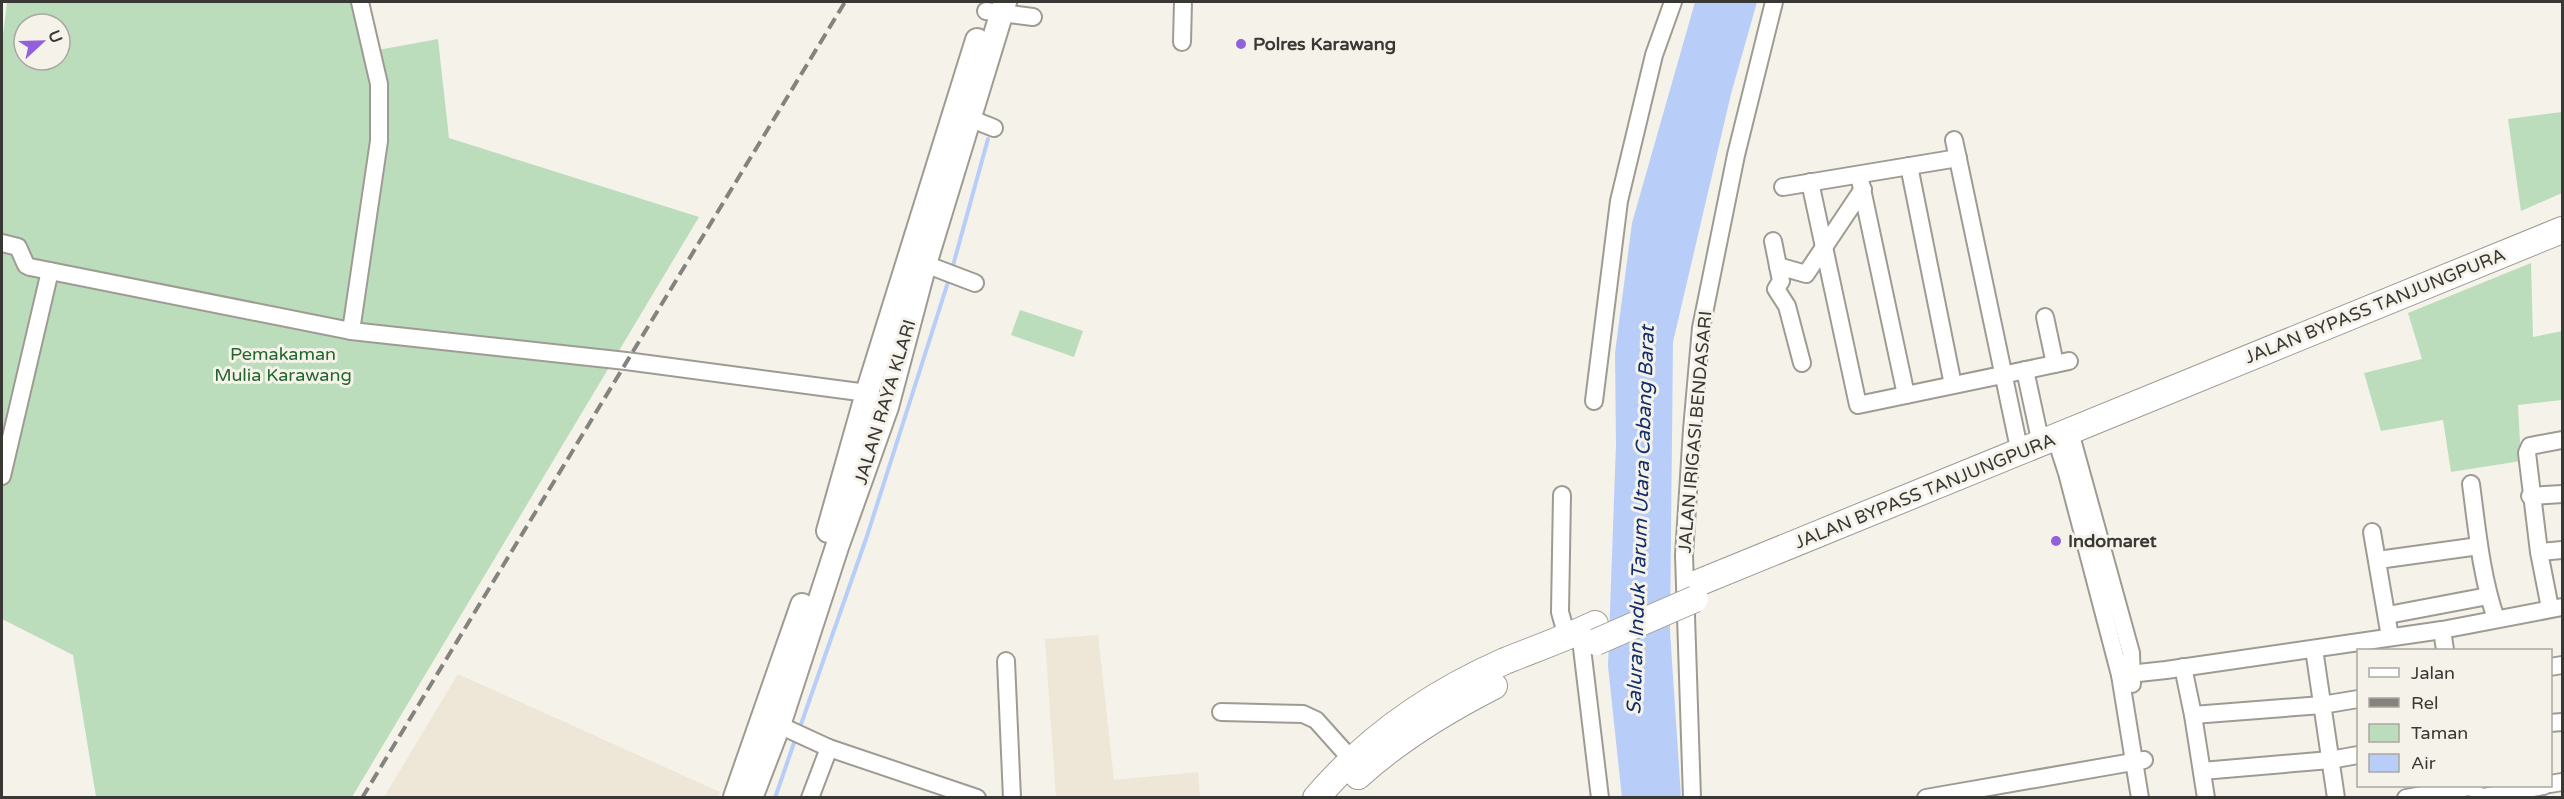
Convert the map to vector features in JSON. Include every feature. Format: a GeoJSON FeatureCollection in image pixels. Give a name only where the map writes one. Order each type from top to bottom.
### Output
{"type":"FeatureCollection","features":[{"type":"Feature","properties":{"kind":"highway","name":"JALAN BYPASS TANJUNGPURA"},"geometry":{"type":"LineString","coordinates":[[1338,798],[1359,775],[1388,751],[1447,710],[1585,638],[2562,230]]}},
{"type":"Feature","properties":{"kind":"highway","name":"JALAN BYPASS TANJUNGPURA"},"geometry":{"type":"LineString","coordinates":[[1694,592],[2053,444],[2562,243]]}},
{"type":"Feature","properties":{"kind":"highway","name":"JALAN BYPASS TANJUNGPURA"},"geometry":{"type":"LineString","coordinates":[[1316,798],[1351,759],[1412,710],[1446,690],[1504,662],[1585,638]]}},
{"type":"Feature","properties":{"kind":"main road","name":"JALAN RAYA KLARI"},"geometry":{"type":"LineString","coordinates":[[751,798],[790,731],[837,547],[934,267],[1008,11]]}},
{"type":"Feature","properties":{"kind":"main road","name":"JALAN RAYA KLARI"},"geometry":{"type":"LineString","coordinates":[[735,798],[828,531],[867,393],[976,121]]}},
{"type":"Feature","properties":{"kind":"street"},"geometry":{"type":"LineString","coordinates":[[351,331],[379,141],[379,84],[360,2]]}},
{"type":"Feature","properties":{"kind":"street"},"geometry":{"type":"LineString","coordinates":[[1182,2],[1182,42]]}},
{"type":"Feature","properties":{"kind":"street"},"geometry":{"type":"LineString","coordinates":[[1594,401],[1619,201],[1654,55],[1672,2]]}},
{"type":"Feature","properties":{"kind":"street","name":"JALAN IRIGASI BENDASARI"},"geometry":{"type":"LineString","coordinates":[[1692,798],[1684,555],[1701,328],[1736,154],[1774,2]]}},
{"type":"Feature","properties":{"kind":"street"},"geometry":{"type":"LineString","coordinates":[[1954,140],[2004,375],[2053,444]]}},
{"type":"Feature","properties":{"kind":"street"},"geometry":{"type":"LineString","coordinates":[[1783,187],[1810,182],[1861,182],[1909,166],[1958,158]]}},
{"type":"Feature","properties":{"kind":"street"},"geometry":{"type":"LineString","coordinates":[[1909,166],[1953,385]]}},
{"type":"Feature","properties":{"kind":"street"},"geometry":{"type":"LineString","coordinates":[[1810,182],[1858,405],[2062,363],[2045,317]]}},
{"type":"Feature","properties":{"kind":"street"},"geometry":{"type":"LineString","coordinates":[[1778,266],[1806,274],[1861,182]]}},
{"type":"Feature","properties":{"kind":"street"},"geometry":{"type":"LineString","coordinates":[[1861,182],[1906,395]]}},
{"type":"Feature","properties":{"kind":"street"},"geometry":{"type":"LineString","coordinates":[[1773,241],[1781,281],[1776,289],[1787,306],[1802,363]]}},
{"type":"Feature","properties":{"kind":"street"},"geometry":{"type":"LineString","coordinates":[[2,243],[18,247],[26,265],[30,267],[351,331],[618,360],[867,393],[887,407]]}},
{"type":"Feature","properties":{"kind":"street"},"geometry":{"type":"LineString","coordinates":[[934,267],[969,280]]}},
{"type":"Feature","properties":{"kind":"street"},"geometry":{"type":"LineString","coordinates":[[2,476],[50,271]]}},
{"type":"Feature","properties":{"kind":"street"},"geometry":{"type":"LineString","coordinates":[[2025,370],[2131,653],[2125,674],[2140,761],[2151,798]]}},
{"type":"Feature","properties":{"kind":"street"},"geometry":{"type":"LineString","coordinates":[[2125,674],[2442,630],[2556,607],[2539,552],[2530,496],[2528,449],[2535,444],[2562,440]]}},
{"type":"Feature","properties":{"kind":"street"},"geometry":{"type":"LineString","coordinates":[[2471,484],[2488,596],[2496,619]]}},
{"type":"Feature","properties":{"kind":"street"},"geometry":{"type":"LineString","coordinates":[[2530,496],[2562,494]]}},
{"type":"Feature","properties":{"kind":"street"},"geometry":{"type":"LineString","coordinates":[[1562,495],[1560,612],[1585,638],[1600,798]]}},
{"type":"Feature","properties":{"kind":"street"},"geometry":{"type":"LineString","coordinates":[[2372,532],[2391,637]]}},
{"type":"Feature","properties":{"kind":"street"},"geometry":{"type":"LineString","coordinates":[[2378,560],[2479,546]]}},
{"type":"Feature","properties":{"kind":"street"},"geometry":{"type":"LineString","coordinates":[[2539,552],[2562,550]]}},
{"type":"Feature","properties":{"kind":"street"},"geometry":{"type":"LineString","coordinates":[[2388,615],[2488,596]]}},
{"type":"Feature","properties":{"kind":"street"},"geometry":{"type":"LineString","coordinates":[[2442,630],[2445,649]]}},
{"type":"Feature","properties":{"kind":"street"},"geometry":{"type":"LineString","coordinates":[[2314,649],[2336,798]]}},
{"type":"Feature","properties":{"kind":"street"},"geometry":{"type":"LineString","coordinates":[[1006,661],[1012,798]]}},
{"type":"Feature","properties":{"kind":"street"},"geometry":{"type":"LineString","coordinates":[[2183,667],[2206,798]]}},
{"type":"Feature","properties":{"kind":"street"},"geometry":{"type":"LineString","coordinates":[[2193,715],[2322,705],[2357,699]]}},
{"type":"Feature","properties":{"kind":"street"},"geometry":{"type":"LineString","coordinates":[[1221,712],[1303,714],[1316,720],[1351,759]]}},
{"type":"Feature","properties":{"kind":"street"},"geometry":{"type":"LineString","coordinates":[[790,731],[829,748],[972,797]]}},
{"type":"Feature","properties":{"kind":"street"},"geometry":{"type":"LineString","coordinates":[[810,798],[829,748]]}},
{"type":"Feature","properties":{"kind":"street"},"geometry":{"type":"LineString","coordinates":[[2202,771],[2330,760],[2357,755]]}},
{"type":"Feature","properties":{"kind":"street"},"geometry":{"type":"LineString","coordinates":[[1926,798],[2005,790],[2140,761]]}},
{"type":"Feature","properties":{"kind":"street"},"geometry":{"type":"LineString","coordinates":[[2140,761],[2140,798]]}},
{"type":"Feature","properties":{"kind":"street"},"geometry":{"type":"LineString","coordinates":[[2406,798],[2529,787]]}},
{"type":"Feature","properties":{"kind":"shaded area"},"geometry":{"type":"Polygon","coordinates":[[[1098,635],[1114,780],[1198,772],[1200,797],[1056,797],[1045,639],[1098,635]]]}},
{"type":"Feature","properties":{"kind":"shaded area"},"geometry":{"type":"Polygon","coordinates":[[[458,674],[720,792],[718,797],[384,797],[458,674]]]}},
{"type":"Feature","properties":{"kind":"green space","name":"Pemakaman Mulia Karawang"},"geometry":{"type":"Polygon","coordinates":[[[7,2],[365,2],[378,50],[438,39],[449,138],[699,217],[352,797],[96,797],[73,655],[2,619],[2,448],[4,435],[2,433],[2,43],[7,2]]]}},
{"type":"Feature","properties":{"kind":"green space"},"geometry":{"type":"Polygon","coordinates":[[[2562,112],[2562,193],[2521,211],[2508,119],[2562,112]]]}},
{"type":"Feature","properties":{"kind":"green space"},"geometry":{"type":"Polygon","coordinates":[[[2531,263],[2533,337],[2562,331],[2562,400],[2518,405],[2521,461],[2451,472],[2443,420],[2381,431],[2364,373],[2422,359],[2408,313],[2531,263]]]}},
{"type":"Feature","properties":{"kind":"green space"},"geometry":{"type":"Polygon","coordinates":[[[1020,310],[1083,331],[1074,357],[1011,335],[1020,310]]]}},
{"type":"Feature","properties":{"kind":"water","name":"Saluran Induk Tarum Utara Cabang Barat"},"geometry":{"type":"Polygon","coordinates":[[[1695,2],[1757,2],[1731,94],[1673,342],[1670,631],[1681,797],[1622,798],[1608,666],[1616,444],[1615,353],[1632,223],[1695,2]]]}},
{"type":"Feature","properties":{"kind":"waterway"},"geometry":{"type":"LineString","coordinates":[[952,269],[988,139]]}},
{"type":"Feature","properties":{"kind":"waterway"},"geometry":{"type":"LineString","coordinates":[[799,730],[867,536],[949,279]]}},
{"type":"Feature","properties":{"kind":"waterway"},"geometry":{"type":"LineString","coordinates":[[775,798],[796,737]]}},
{"type":"Feature","properties":{"kind":"railway"},"geometry":{"type":"LineString","coordinates":[[362,798],[845,2]]}},
{"type":"Feature","properties":{"kind":"place","name":"Polres Karawang"},"geometry":{"type":"Point","coordinates":[1241,44]}},
{"type":"Feature","properties":{"kind":"place","name":"Indomaret"},"geometry":{"type":"Point","coordinates":[2056,541]}}]}
